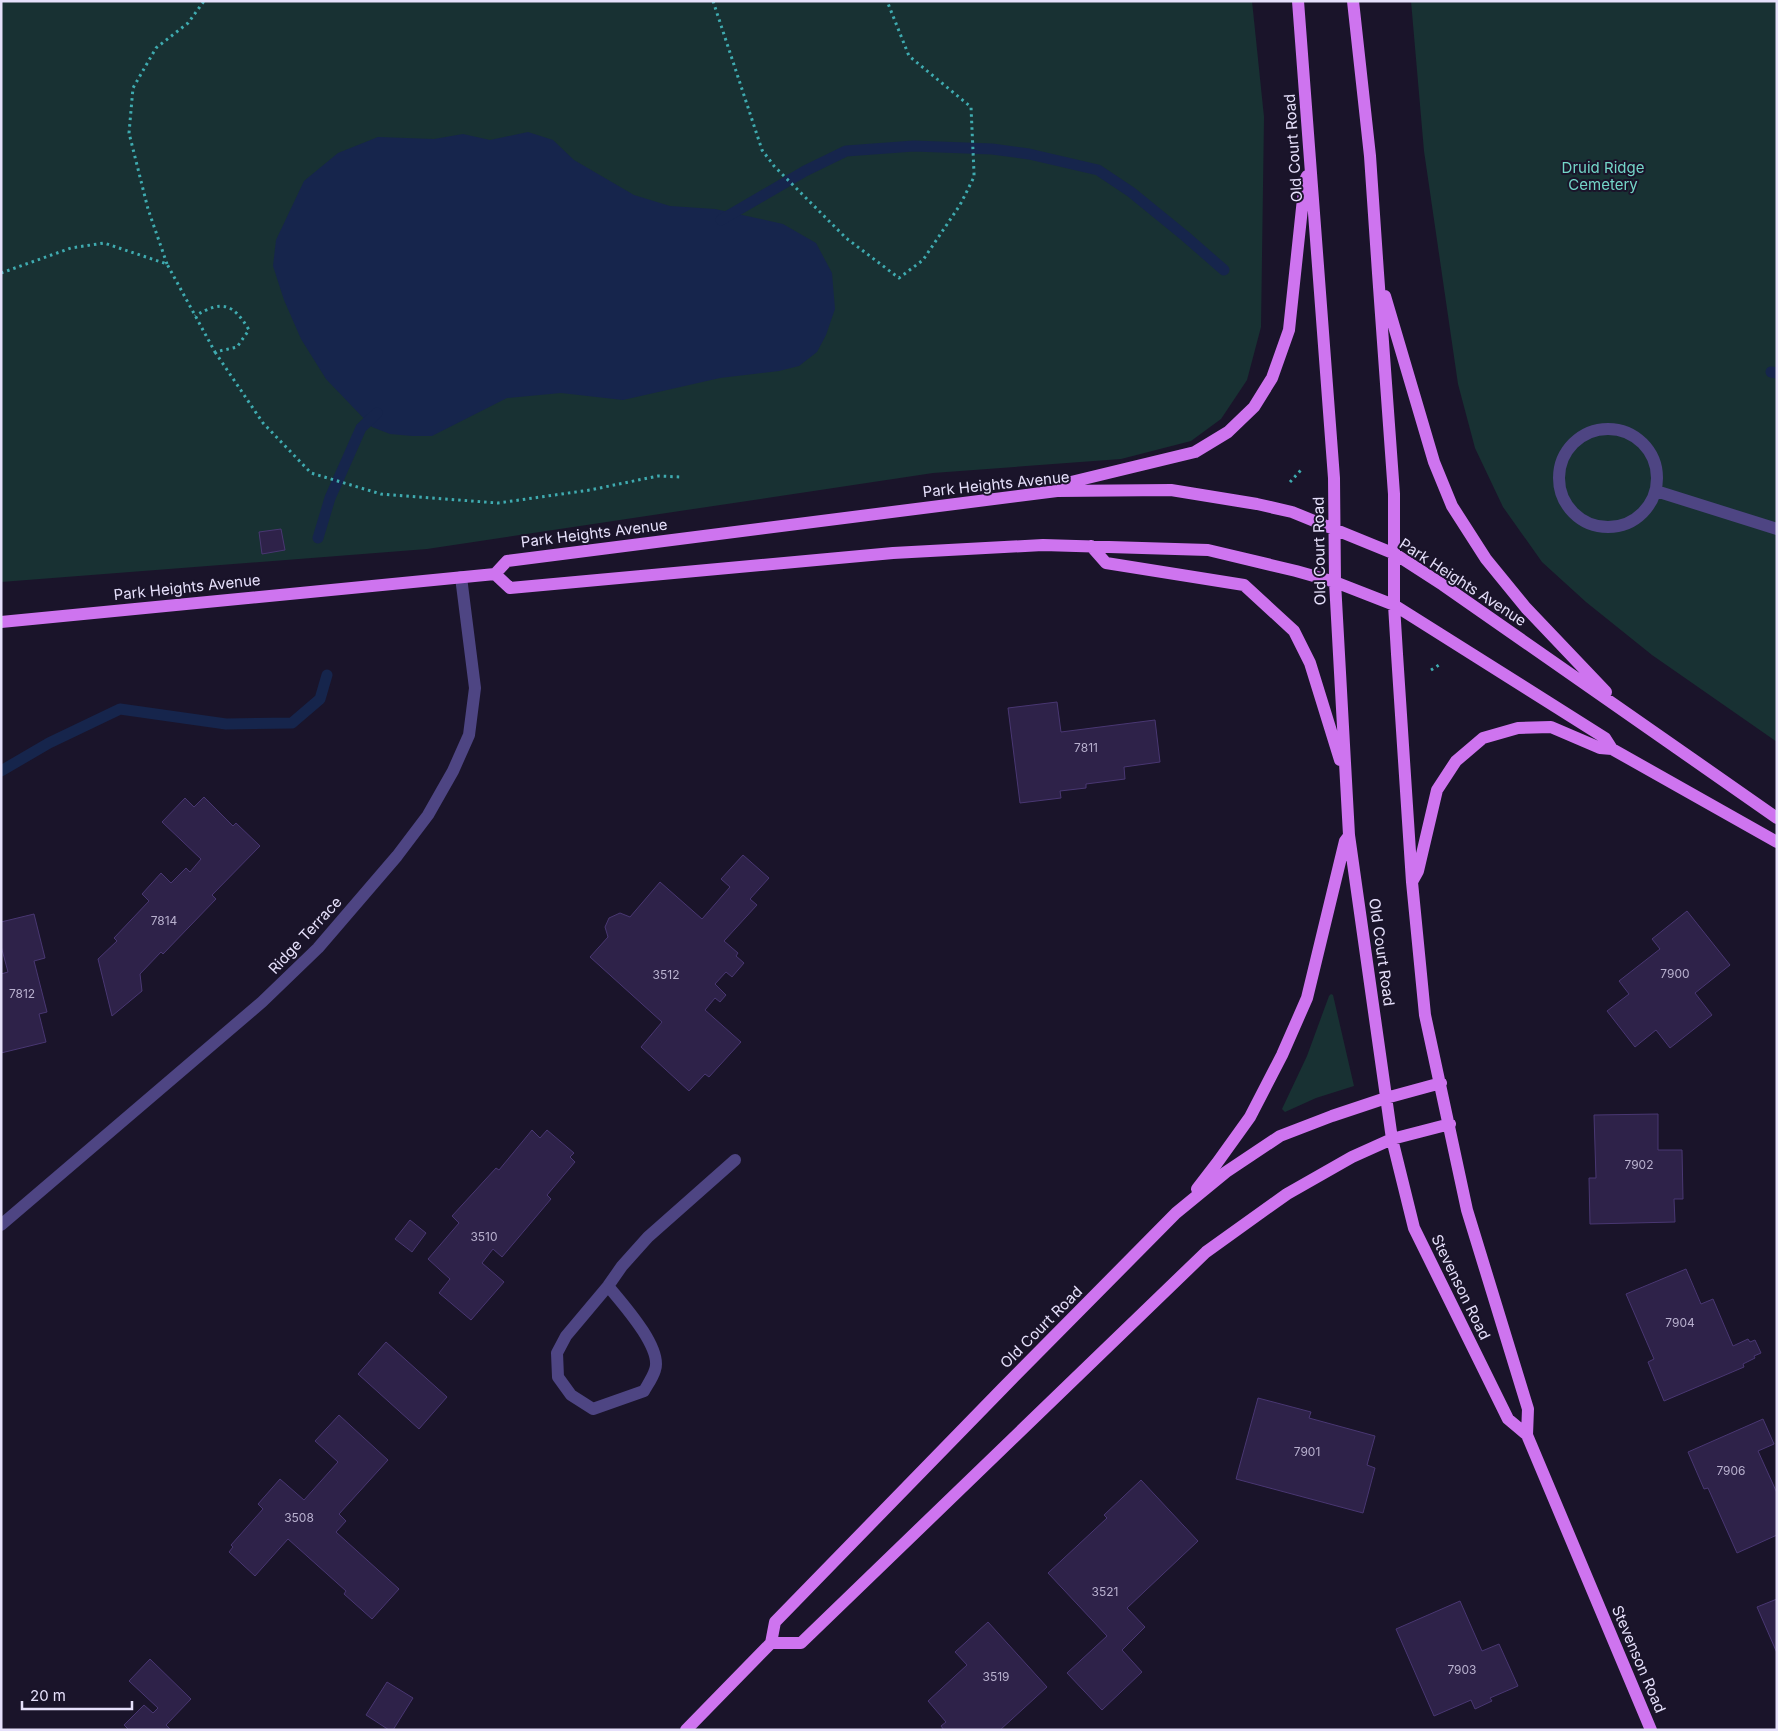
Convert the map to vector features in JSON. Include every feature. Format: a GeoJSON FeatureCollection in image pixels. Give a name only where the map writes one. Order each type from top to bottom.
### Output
{"type":"FeatureCollection","features":[{"type":"Feature","properties":{"kind":"main road","name":"Old Court Road"},"geometry":{"type":"LineString","coordinates":[[1298,1],[1333,469],[1335,582],[1349,835],[1392,1139]]}},
{"type":"Feature","properties":{"kind":"main road"},"geometry":{"type":"LineString","coordinates":[[771,1643],[801,1643],[1206,1252],[1287,1194],[1352,1157],[1392,1139],[1450,1124],[1425,1015],[1412,882],[1394,605],[1394,494],[1370,156],[1353,1]]}},
{"type":"Feature","properties":{"kind":"main road"},"geometry":{"type":"LineString","coordinates":[[1057,491],[1070,482],[1195,452],[1228,432],[1254,407],[1272,378],[1289,330],[1304,180],[1311,172]]}},
{"type":"Feature","properties":{"kind":"main road"},"geometry":{"type":"LineString","coordinates":[[1378,273],[1434,462],[1452,506],[1486,559],[1526,608],[1625,711]]}},
{"type":"Feature","properties":{"kind":"main road","name":"Park Heights Avenue"},"geometry":{"type":"LineString","coordinates":[[1,622],[495,574],[507,561],[1057,491],[1171,490],[1257,504],[1292,512],[1395,554],[1443,585],[1777,818]]}},
{"type":"Feature","properties":{"kind":"main road"},"geometry":{"type":"LineString","coordinates":[[495,574],[510,588],[893,553],[1043,545],[1208,550],[1281,566],[1335,582],[1394,605],[1605,738],[1612,749]]}},
{"type":"Feature","properties":{"kind":"main road"},"geometry":{"type":"LineString","coordinates":[[1091,546],[1106,563],[1244,586],[1294,631],[1310,663],[1341,761],[1346,770]]}},
{"type":"Feature","properties":{"kind":"main road"},"geometry":{"type":"LineString","coordinates":[[1412,882],[1418,871],[1437,790],[1456,761],[1483,738],[1518,728],[1551,726],[1600,748],[1612,749],[1777,842]]}},
{"type":"Feature","properties":{"kind":"main road"},"geometry":{"type":"LineString","coordinates":[[1176,1213],[1217,1164],[1250,1117],[1282,1055],[1307,998],[1345,841],[1349,835]]}},
{"type":"Feature","properties":{"kind":"main road","name":"Old Court Road"},"geometry":{"type":"LineString","coordinates":[[686,1730],[771,1643],[776,1622],[1176,1213],[1226,1172],[1280,1136],[1386,1098],[1441,1083]]}},
{"type":"Feature","properties":{"kind":"main road","name":"Stevenson Road"},"geometry":{"type":"LineString","coordinates":[[1450,1124],[1467,1210],[1528,1409],[1527,1435],[1652,1730]]}},
{"type":"Feature","properties":{"kind":"main road","name":"Stevenson Road"},"geometry":{"type":"LineString","coordinates":[[1392,1139],[1414,1228],[1508,1419],[1527,1435]]}},
{"type":"Feature","properties":{"kind":"street"},"geometry":{"type":"LineString","coordinates":[[1610,429],[1631,435],[1648,449],[1657,469],[1656,491],[1646,510],[1628,524],[1607,528],[1586,523],[1569,508],[1563,495],[1560,488],[1560,466],[1571,446],[1588,433],[1610,429]]}},
{"type":"Feature","properties":{"kind":"street"},"geometry":{"type":"LineString","coordinates":[[1656,491],[1777,529]]}},
{"type":"Feature","properties":{"kind":"street","name":"Ridge Terrace"},"geometry":{"type":"LineString","coordinates":[[1,1226],[262,1002],[318,948],[398,856],[428,815],[453,771],[468,735],[476,688],[461,577]]}},
{"type":"Feature","properties":{"kind":"street"},"geometry":{"type":"LineString","coordinates":[[608,1286],[640,1326],[653,1350],[656,1368],[644,1391],[593,1410],[571,1395],[558,1377],[557,1354],[566,1336],[608,1286],[622,1266],[648,1237],[735,1160]]}},
{"type":"Feature","properties":{"kind":"path"},"geometry":{"type":"LineString","coordinates":[[204,1],[188,23],[156,48],[132,88],[129,133],[148,209],[167,264],[215,352],[262,423],[311,473],[381,494],[498,503],[590,490],[658,476],[680,477]]}},
{"type":"Feature","properties":{"kind":"path"},"geometry":{"type":"LineString","coordinates":[[713,1],[762,150],[774,166],[846,238],[899,278],[923,260],[960,205],[974,177],[974,173],[971,107],[909,56],[887,1]]}},
{"type":"Feature","properties":{"kind":"path"},"geometry":{"type":"LineString","coordinates":[[1,273],[71,248],[104,243],[167,264]]}},
{"type":"Feature","properties":{"kind":"path"},"geometry":{"type":"LineString","coordinates":[[195,316],[210,307],[227,306],[241,317],[249,330],[237,347],[215,352]]}},
{"type":"Feature","properties":{"kind":"path"},"geometry":{"type":"LineString","coordinates":[[1290,482],[1301,470]]}},
{"type":"Feature","properties":{"kind":"path"},"geometry":{"type":"LineString","coordinates":[[1431,670],[1438,665]]}},
{"type":"Feature","properties":{"kind":"green space"},"geometry":{"type":"Polygon","coordinates":[[[1,1],[1252,1],[1264,117],[1261,327],[1247,380],[1221,419],[1191,441],[1121,459],[933,473],[427,549],[1,582],[1,1]]]}},
{"type":"Feature","properties":{"kind":"green space","name":"Druid Ridge Cemetery"},"geometry":{"type":"Polygon","coordinates":[[[1411,1],[1777,1],[1777,742],[1652,655],[1586,602],[1542,562],[1503,507],[1475,448],[1458,384],[1424,151],[1411,1]]]}},
{"type":"Feature","properties":{"kind":"green space"},"geometry":{"type":"Polygon","coordinates":[[[1331,994],[1333,995],[1354,1086],[1316,1098],[1285,1112],[1282,1109],[1307,1056],[1331,994]]]}},
{"type":"Feature","properties":{"kind":"water"},"geometry":{"type":"Polygon","coordinates":[[[528,132],[553,140],[574,160],[634,195],[670,206],[715,209],[783,224],[816,243],[832,273],[835,309],[826,335],[817,352],[799,366],[779,371],[720,378],[623,400],[561,393],[507,398],[432,436],[390,434],[372,427],[326,379],[301,339],[284,300],[273,266],[276,240],[304,181],[338,153],[378,137],[434,139],[463,134],[490,140],[528,132]]]}},
{"type":"Feature","properties":{"kind":"building"},"geometry":{"type":"Polygon","coordinates":[[[281,529],[285,550],[262,554],[259,532],[281,529]]]}},
{"type":"Feature","properties":{"kind":"building"},"geometry":{"type":"Polygon","coordinates":[[[1057,702],[1061,732],[1155,720],[1160,762],[1124,767],[1125,779],[1086,784],[1086,788],[1060,791],[1061,798],[1020,803],[1008,708],[1057,702]]]}},
{"type":"Feature","properties":{"kind":"building"},"geometry":{"type":"Polygon","coordinates":[[[204,797],[233,826],[236,823],[260,846],[212,895],[216,899],[163,954],[161,952],[140,974],[142,991],[112,1016],[98,959],[117,941],[114,938],[149,901],[142,894],[161,873],[171,883],[186,868],[190,872],[201,859],[162,822],[185,798],[194,807],[204,797]]]}},
{"type":"Feature","properties":{"kind":"building"},"geometry":{"type":"Polygon","coordinates":[[[743,855],[769,878],[750,899],[757,905],[724,941],[738,953],[736,956],[744,963],[732,977],[726,972],[715,984],[726,995],[720,1002],[715,998],[705,1010],[741,1042],[709,1077],[705,1074],[689,1091],[641,1047],[662,1022],[590,957],[608,937],[605,927],[609,918],[620,913],[630,917],[660,882],[702,919],[730,887],[721,879],[743,855]]]}},
{"type":"Feature","properties":{"kind":"building"},"geometry":{"type":"Polygon","coordinates":[[[1687,911],[1730,965],[1695,993],[1712,1015],[1670,1048],[1656,1030],[1635,1047],[1607,1011],[1629,994],[1619,981],[1660,949],[1652,939],[1687,911]]]}},
{"type":"Feature","properties":{"kind":"building"},"geometry":{"type":"Polygon","coordinates":[[[34,914],[45,958],[34,961],[47,1012],[39,1014],[46,1042],[1,1053],[1,974],[8,972],[1,946],[1,922],[34,914]]]}},
{"type":"Feature","properties":{"kind":"building"},"geometry":{"type":"Polygon","coordinates":[[[1658,1114],[1658,1150],[1682,1150],[1683,1199],[1674,1199],[1675,1222],[1590,1224],[1589,1178],[1596,1178],[1594,1115],[1658,1114]]]}},
{"type":"Feature","properties":{"kind":"building"},"geometry":{"type":"Polygon","coordinates":[[[532,1130],[540,1138],[547,1130],[574,1153],[570,1157],[575,1162],[547,1195],[551,1199],[502,1257],[493,1249],[482,1263],[504,1282],[471,1320],[439,1293],[450,1279],[428,1259],[459,1223],[452,1216],[496,1168],[499,1170],[532,1130]]]}},
{"type":"Feature","properties":{"kind":"building"},"geometry":{"type":"Polygon","coordinates":[[[410,1220],[426,1233],[412,1252],[395,1239],[410,1220]]]}},
{"type":"Feature","properties":{"kind":"building"},"geometry":{"type":"Polygon","coordinates":[[[1686,1269],[1701,1304],[1713,1299],[1733,1346],[1748,1339],[1750,1342],[1755,1340],[1761,1353],[1743,1364],[1744,1367],[1664,1401],[1648,1362],[1654,1359],[1626,1294],[1686,1269]]]}},
{"type":"Feature","properties":{"kind":"building"},"geometry":{"type":"Polygon","coordinates":[[[386,1342],[447,1397],[419,1429],[358,1374],[386,1342]]]}},
{"type":"Feature","properties":{"kind":"building"},"geometry":{"type":"Polygon","coordinates":[[[1258,1398],[1311,1412],[1309,1418],[1375,1436],[1367,1465],[1375,1468],[1363,1513],[1236,1479],[1258,1398]]]}},
{"type":"Feature","properties":{"kind":"building"},"geometry":{"type":"Polygon","coordinates":[[[339,1415],[388,1460],[339,1514],[346,1521],[336,1532],[399,1589],[372,1619],[344,1594],[346,1591],[288,1539],[255,1576],[229,1552],[233,1547],[231,1545],[263,1509],[258,1504],[280,1479],[304,1500],[338,1462],[315,1441],[339,1415]]]}},
{"type":"Feature","properties":{"kind":"building"},"geometry":{"type":"Polygon","coordinates":[[[1763,1419],[1774,1444],[1758,1451],[1777,1493],[1777,1535],[1737,1553],[1708,1488],[1704,1489],[1688,1452],[1763,1419]]]}},
{"type":"Feature","properties":{"kind":"building"},"geometry":{"type":"Polygon","coordinates":[[[1141,1480],[1198,1541],[1127,1608],[1145,1627],[1122,1650],[1142,1672],[1102,1710],[1067,1673],[1107,1636],[1048,1573],[1107,1518],[1104,1515],[1141,1480]]]}},
{"type":"Feature","properties":{"kind":"building"},"geometry":{"type":"Polygon","coordinates":[[[1777,1599],[1777,1653],[1757,1607],[1777,1599]]]}},
{"type":"Feature","properties":{"kind":"building"},"geometry":{"type":"Polygon","coordinates":[[[1460,1601],[1482,1651],[1499,1644],[1518,1686],[1490,1698],[1492,1701],[1475,1709],[1471,1700],[1434,1716],[1396,1629],[1460,1601]]]}},
{"type":"Feature","properties":{"kind":"building"},"geometry":{"type":"Polygon","coordinates":[[[988,1622],[1047,1687],[1000,1730],[944,1730],[941,1726],[946,1722],[928,1701],[967,1665],[955,1652],[988,1622]]]}},
{"type":"Feature","properties":{"kind":"building"},"geometry":{"type":"Polygon","coordinates":[[[150,1659],[191,1699],[166,1725],[171,1730],[129,1730],[124,1725],[144,1705],[153,1713],[158,1708],[129,1681],[150,1659]]]}},
{"type":"Feature","properties":{"kind":"building"},"geometry":{"type":"Polygon","coordinates":[[[387,1682],[413,1698],[393,1730],[389,1730],[366,1715],[387,1682]]]}},
{"type":"Feature","properties":{"kind":"waterway"},"geometry":{"type":"LineString","coordinates":[[721,220],[805,171],[846,151],[914,146],[992,149],[1029,154],[1098,170],[1131,192],[1224,270]]}},
{"type":"Feature","properties":{"kind":"waterway"},"geometry":{"type":"LineString","coordinates":[[1771,372],[1777,373]]}},
{"type":"Feature","properties":{"kind":"waterway"},"geometry":{"type":"LineString","coordinates":[[318,538],[330,498],[361,428],[377,413]]}},
{"type":"Feature","properties":{"kind":"waterway"},"geometry":{"type":"LineString","coordinates":[[1,771],[49,743],[120,709],[226,724],[292,723],[320,699],[327,675]]}}]}
